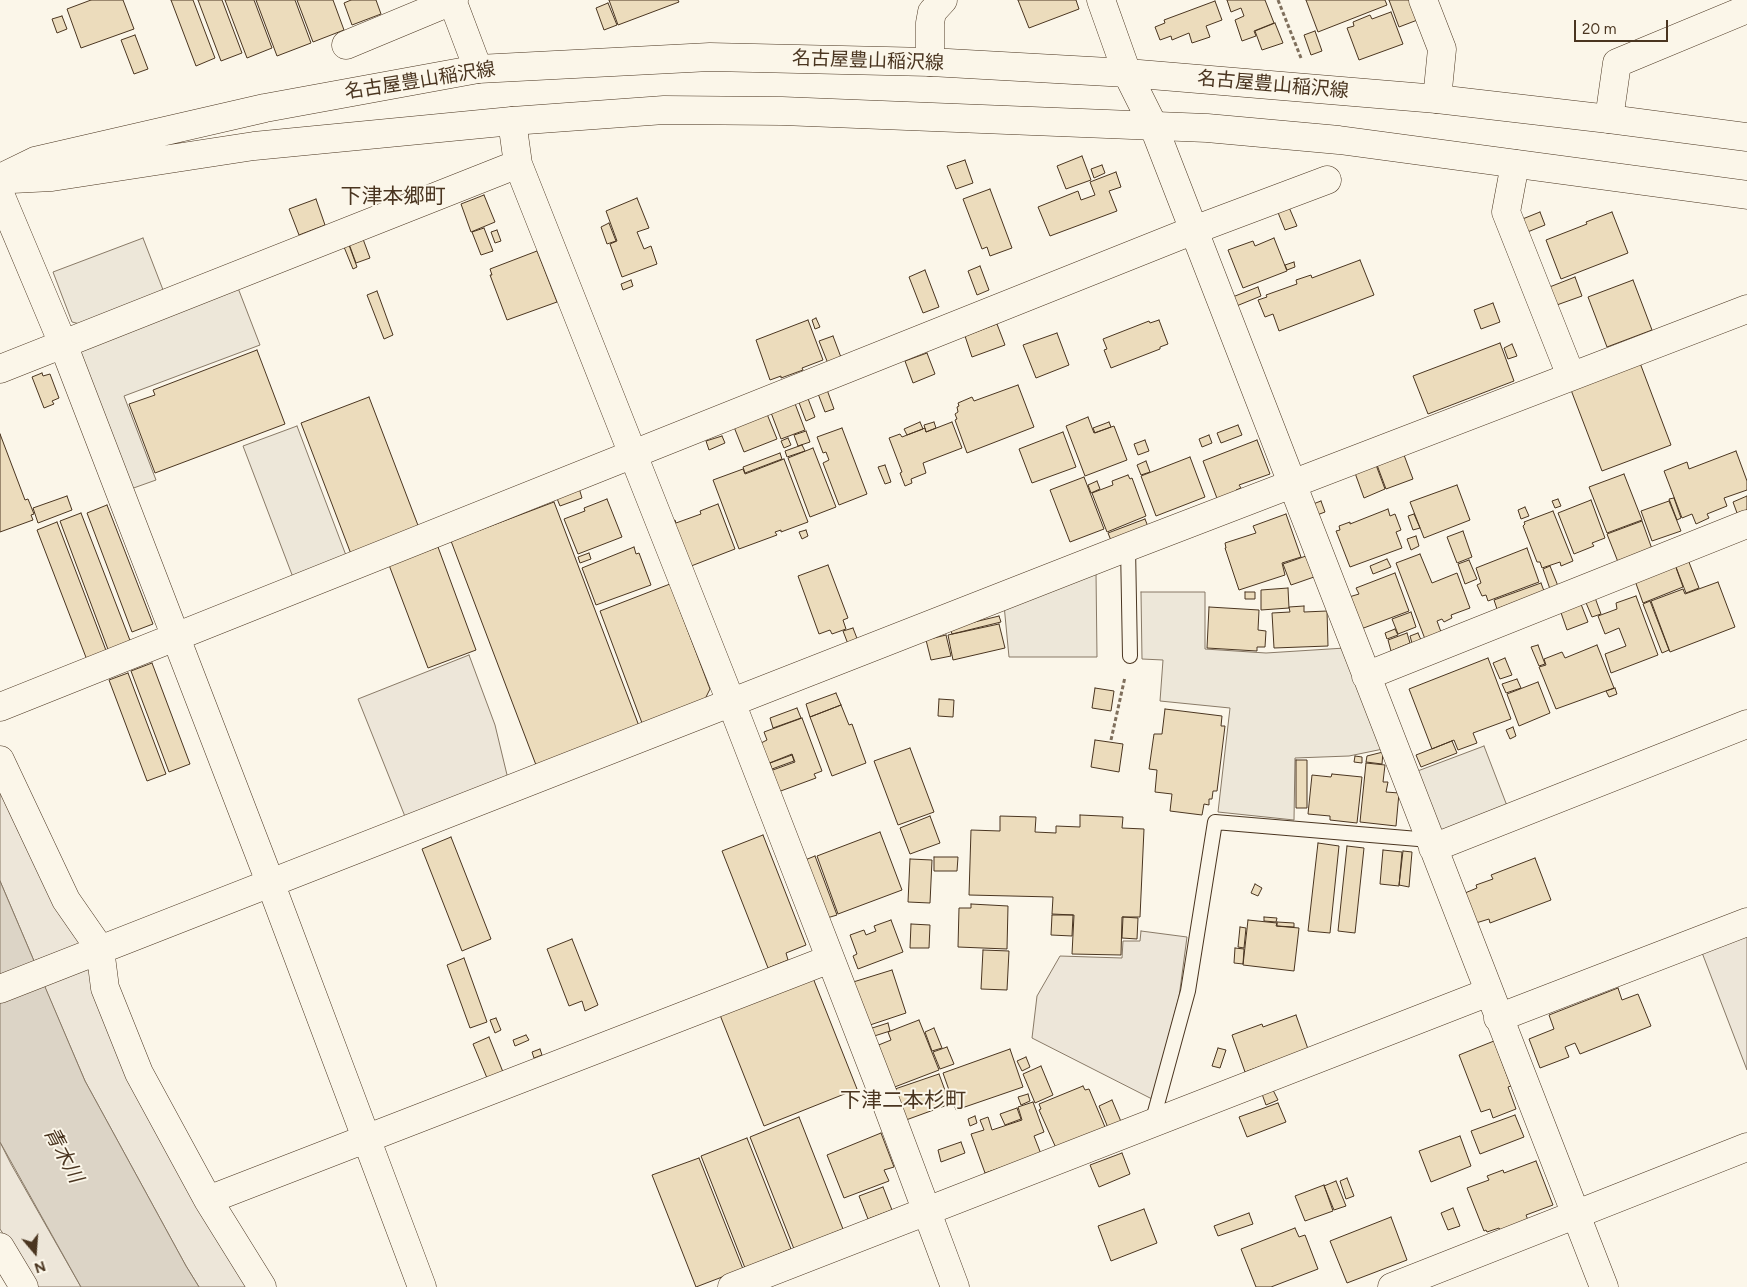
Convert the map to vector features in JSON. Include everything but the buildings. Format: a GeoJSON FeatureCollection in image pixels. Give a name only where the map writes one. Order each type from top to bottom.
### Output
{"type":"FeatureCollection","features":[{"type":"Feature","properties":{"kind":"street"},"geometry":{"type":"LineString","coordinates":[[346,45],[453,0],[478,68]]}},
{"type":"Feature","properties":{"kind":"street"},"geometry":{"type":"LineString","coordinates":[[930,62],[932,12],[944,0]]}},
{"type":"Feature","properties":{"kind":"street"},"geometry":{"type":"LineString","coordinates":[[1101,0],[1126,73],[1153,125],[1604,1287]]}},
{"type":"Feature","properties":{"kind":"street"},"geometry":{"type":"LineString","coordinates":[[1423,0],[1442,49],[1437,99]]}},
{"type":"Feature","properties":{"kind":"street"},"geometry":{"type":"LineString","coordinates":[[1609,119],[1617,62],[1747,9]]}},
{"type":"Feature","properties":{"kind":"street","name":"名古屋豊山稲沢線"},"geometry":{"type":"LineString","coordinates":[[0,179],[35,161],[256,110],[478,68],[710,58],[930,62],[1126,73],[1437,99],[1747,137]]}},
{"type":"Feature","properties":{"kind":"street","name":"名古屋豊山稲沢線"},"geometry":{"type":"LineString","coordinates":[[0,179],[52,177],[254,146],[512,121],[664,110],[782,111],[1207,128],[1339,140],[1747,195]]}},
{"type":"Feature","properties":{"kind":"street"},"geometry":{"type":"LineString","coordinates":[[512,121],[518,164],[731,702],[884,1097],[955,1287]]}},
{"type":"Feature","properties":{"kind":"street"},"geometry":{"type":"LineString","coordinates":[[0,369],[518,164]]}},
{"type":"Feature","properties":{"kind":"street"},"geometry":{"type":"LineString","coordinates":[[1515,164],[1506,212],[1571,376]]}},
{"type":"Feature","properties":{"kind":"street"},"geometry":{"type":"LineString","coordinates":[[0,707],[1194,230],[1327,180]]}},
{"type":"Feature","properties":{"kind":"street"},"geometry":{"type":"LineString","coordinates":[[0,194],[63,344],[270,882],[422,1287]]}},
{"type":"Feature","properties":{"kind":"street"},"geometry":{"type":"LineString","coordinates":[[0,989],[1292,483],[1747,309]]}},
{"type":"Feature","properties":{"kind":"street"},"geometry":{"type":"LineString","coordinates":[[1366,676],[1747,524]]}},
{"type":"Feature","properties":{"kind":"street"},"geometry":{"type":"LineString","coordinates":[[1431,844],[1747,724]]}},
{"type":"Feature","properties":{"kind":"street"},"geometry":{"type":"LineString","coordinates":[[0,760],[66,900],[94,951],[105,988],[139,1074],[208,1200],[262,1287]]}},
{"type":"Feature","properties":{"kind":"street"},"geometry":{"type":"LineString","coordinates":[[1498,1018],[1747,922]]}},
{"type":"Feature","properties":{"kind":"street"},"geometry":{"type":"LineString","coordinates":[[208,1200],[830,960]]}},
{"type":"Feature","properties":{"kind":"street"},"geometry":{"type":"LineString","coordinates":[[732,1287],[1489,992]]}},
{"type":"Feature","properties":{"kind":"street"},"geometry":{"type":"LineString","coordinates":[[1392,1287],[1747,1147]]}},
{"type":"Feature","properties":{"kind":"street"},"geometry":{"type":"LineString","coordinates":[[0,1247],[24,1287]]}},
{"type":"Feature","properties":{"kind":"lane"},"geometry":{"type":"LineString","coordinates":[[1128,547],[1130,656]]}},
{"type":"Feature","properties":{"kind":"lane"},"geometry":{"type":"LineString","coordinates":[[1152,1123],[1188,991],[1215,822],[1431,844]]}},
{"type":"Feature","properties":{"kind":"path"},"geometry":{"type":"LineString","coordinates":[[1278,0],[1303,63]]}},
{"type":"Feature","properties":{"kind":"path"},"geometry":{"type":"LineString","coordinates":[[1111,740],[1130,656]]}},
{"type":"Feature","properties":{"kind":"shaded area"},"geometry":{"type":"Polygon","coordinates":[[[143,238],[165,295],[84,325],[72,322],[53,272],[143,238]]]}},
{"type":"Feature","properties":{"kind":"shaded area"},"geometry":{"type":"Polygon","coordinates":[[[238,288],[260,345],[124,396],[156,480],[128,490],[78,357],[82,347],[238,288]]]}},
{"type":"Feature","properties":{"kind":"shaded area"},"geometry":{"type":"Polygon","coordinates":[[[297,426],[347,558],[294,580],[243,446],[297,426]]]}},
{"type":"Feature","properties":{"kind":"shaded area"},"geometry":{"type":"Polygon","coordinates":[[[1096,571],[1097,657],[1009,657],[1004,605],[1096,571]]]}},
{"type":"Feature","properties":{"kind":"shaded area"},"geometry":{"type":"Polygon","coordinates":[[[1141,592],[1205,592],[1205,649],[1266,653],[1345,648],[1383,749],[1349,756],[1295,758],[1294,820],[1218,812],[1230,708],[1160,701],[1163,660],[1142,659],[1141,592]]]}},
{"type":"Feature","properties":{"kind":"shaded area"},"geometry":{"type":"Polygon","coordinates":[[[469,655],[495,725],[508,779],[406,819],[358,699],[469,655]]]}},
{"type":"Feature","properties":{"kind":"shaded area"},"geometry":{"type":"Polygon","coordinates":[[[1484,746],[1509,811],[1450,833],[1436,828],[1415,772],[1484,746]]]}},
{"type":"Feature","properties":{"kind":"shaded area"},"geometry":{"type":"Polygon","coordinates":[[[0,778],[84,942],[34,961],[0,881],[0,778]]]}},
{"type":"Feature","properties":{"kind":"shaded area"},"geometry":{"type":"Polygon","coordinates":[[[1141,931],[1187,937],[1179,997],[1152,1099],[1032,1038],[1037,996],[1060,956],[1122,958],[1123,941],[1140,941],[1141,931]]]}},
{"type":"Feature","properties":{"kind":"shaded area"},"geometry":{"type":"Polygon","coordinates":[[[1747,932],[1747,1070],[1701,950],[1747,932]]]}},
{"type":"Feature","properties":{"kind":"shaded area"},"geometry":{"type":"Polygon","coordinates":[[[94,964],[249,1287],[199,1287],[85,1081],[43,983],[94,964]]]}},
{"type":"Feature","properties":{"kind":"shaded area"},"geometry":{"type":"Polygon","coordinates":[[[0,1142],[81,1287],[37,1287],[0,1229],[0,1142]]]}},
{"type":"Feature","properties":{"kind":"water","name":"青木川"},"geometry":{"type":"Polygon","coordinates":[[[0,881],[85,1081],[199,1287],[81,1287],[0,1142],[0,881]]]}},
{"type":"Feature","properties":{"kind":"district","name":"下津本郷町"},"geometry":{"type":"Point","coordinates":[393,197]}},
{"type":"Feature","properties":{"kind":"district","name":"下津二本杉町"},"geometry":{"type":"Point","coordinates":[903,1101]}}]}
